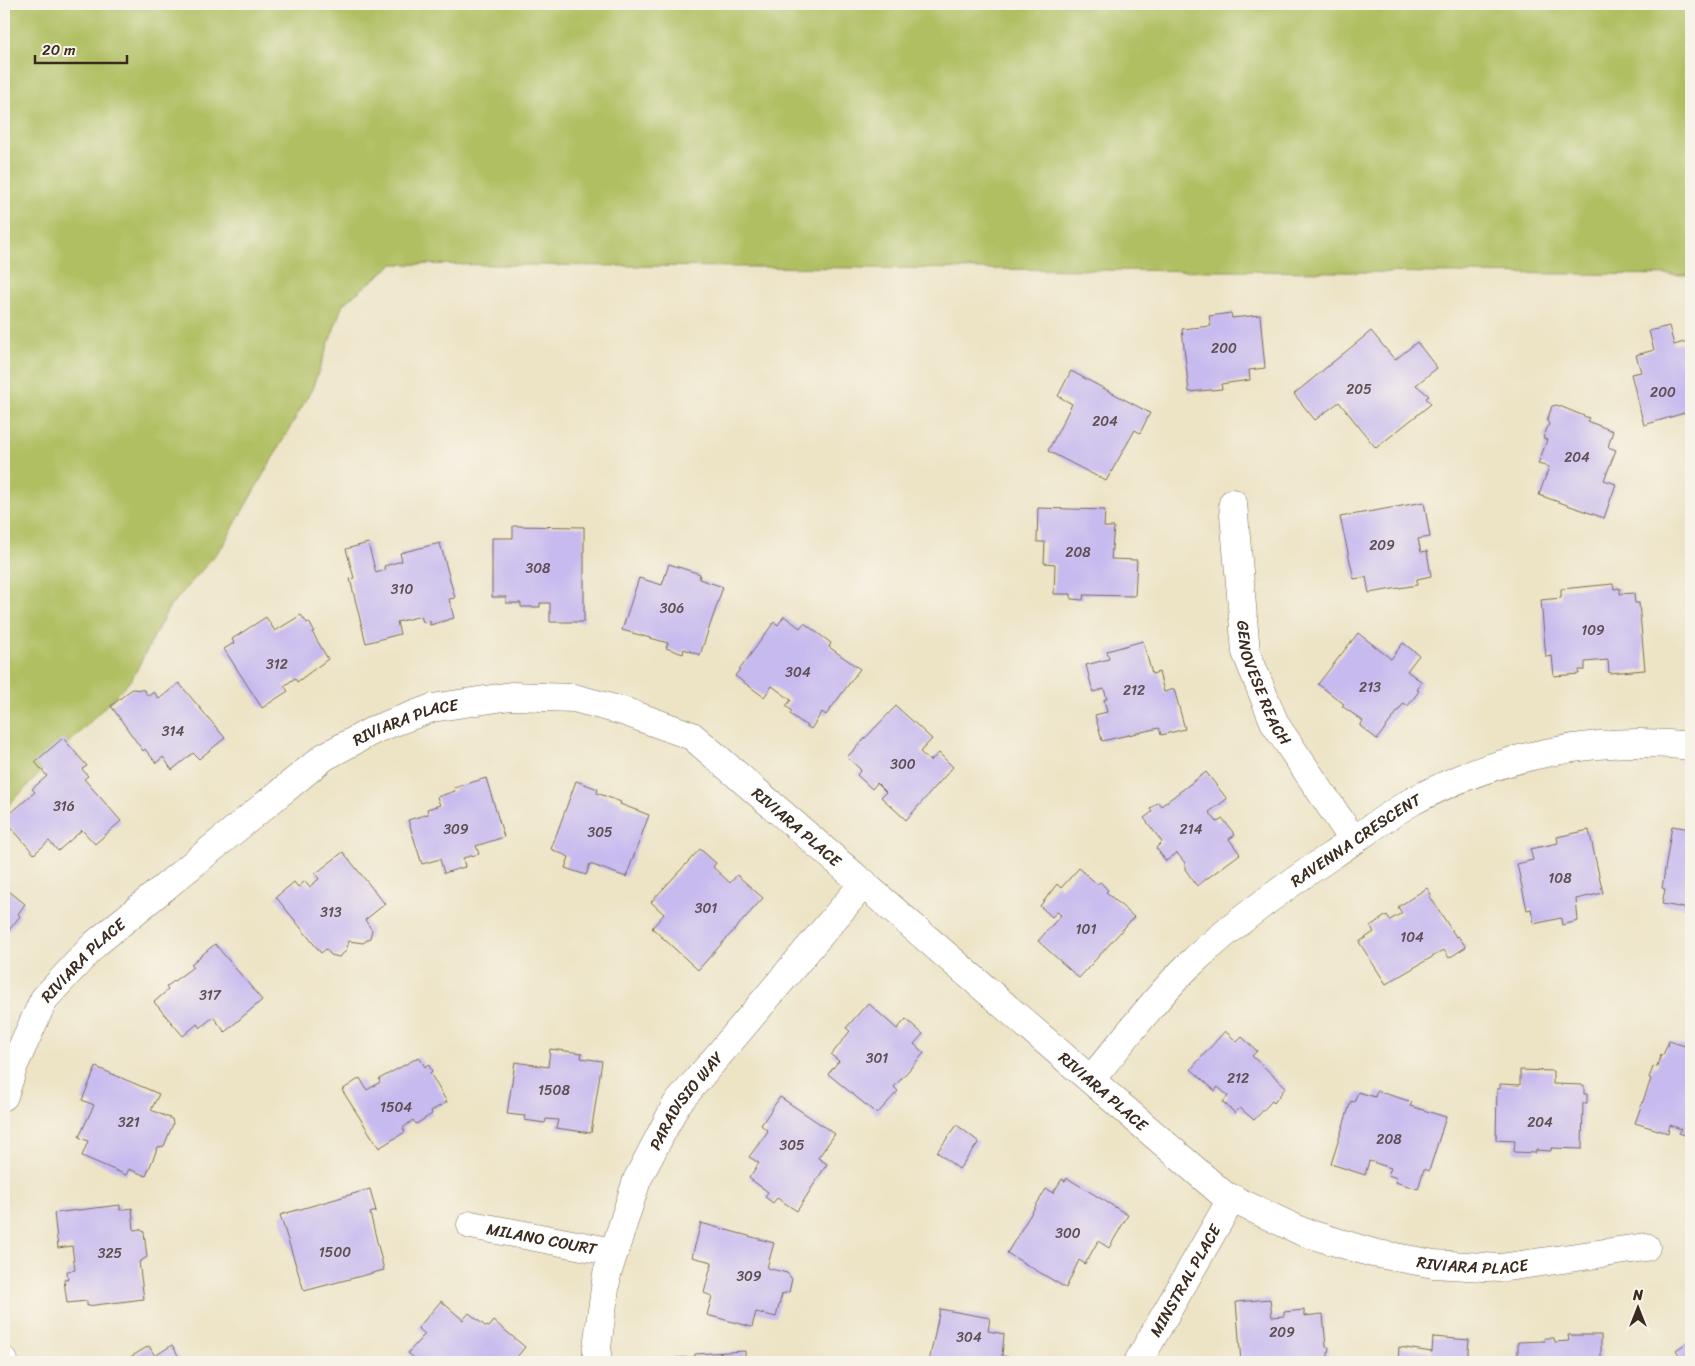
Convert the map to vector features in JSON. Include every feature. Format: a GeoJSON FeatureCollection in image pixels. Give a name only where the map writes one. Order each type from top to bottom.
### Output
{"type":"FeatureCollection","features":[{"type":"Feature","properties":{"kind":"street","name":"GENOVESE REACH"},"geometry":{"type":"LineString","coordinates":[[1233,503],[1246,652],[1274,724],[1354,841]]}},
{"type":"Feature","properties":{"kind":"street","name":"RIVIARA PLACE"},"geometry":{"type":"LineString","coordinates":[[4,1096],[14,1065],[44,999],[95,944],[324,757],[376,729],[432,708],[511,696],[574,698],[626,712],[692,736],[1224,1195],[1304,1232],[1373,1253],[1434,1264],[1500,1268],[1646,1247]]}},
{"type":"Feature","properties":{"kind":"street","name":"RAVENNA CRESCENT"},"geometry":{"type":"LineString","coordinates":[[1091,1079],[1185,969],[1211,944],[1291,882],[1413,801],[1521,757],[1602,744],[1655,742],[1691,746]]}},
{"type":"Feature","properties":{"kind":"street","name":"PARADISIO WAY"},"geometry":{"type":"LineString","coordinates":[[598,1362],[597,1347],[607,1274],[637,1180],[676,1105],[864,884]]}},
{"type":"Feature","properties":{"kind":"street","name":"MINSTRAL PLACE"},"geometry":{"type":"LineString","coordinates":[[1138,1362],[1232,1198]]}},
{"type":"Feature","properties":{"kind":"street","name":"MILANO COURT"},"geometry":{"type":"LineString","coordinates":[[471,1225],[614,1252]]}},
{"type":"Feature","properties":{"kind":"green space"},"geometry":{"type":"Polygon","coordinates":[[[4,4],[1691,4],[1691,275],[393,264],[343,304],[312,389],[222,547],[168,609],[132,679],[4,810],[4,4]]]}},
{"type":"Feature","properties":{"kind":"building"},"geometry":{"type":"Polygon","coordinates":[[[1231,313],[1232,318],[1260,315],[1265,368],[1249,370],[1250,380],[1221,384],[1222,389],[1189,392],[1182,329],[1211,326],[1209,316],[1231,313]]]}},
{"type":"Feature","properties":{"kind":"building"},"geometry":{"type":"Polygon","coordinates":[[[1669,326],[1674,345],[1691,340],[1691,411],[1644,425],[1631,374],[1641,372],[1636,355],[1654,350],[1649,331],[1669,326]]]}},
{"type":"Feature","properties":{"kind":"building"},"geometry":{"type":"Polygon","coordinates":[[[1371,331],[1395,360],[1417,342],[1437,368],[1416,385],[1429,396],[1426,398],[1431,404],[1376,448],[1339,402],[1315,420],[1294,394],[1371,331]]]}},
{"type":"Feature","properties":{"kind":"building"},"geometry":{"type":"Polygon","coordinates":[[[1071,371],[1150,413],[1140,433],[1135,430],[1106,481],[1048,451],[1072,404],[1058,396],[1071,371]]]}},
{"type":"Feature","properties":{"kind":"building"},"geometry":{"type":"Polygon","coordinates":[[[1557,405],[1589,418],[1587,421],[1613,431],[1608,447],[1616,450],[1604,480],[1616,484],[1604,518],[1539,495],[1549,467],[1538,464],[1547,440],[1543,438],[1549,424],[1547,421],[1552,406],[1557,405]]]}},
{"type":"Feature","properties":{"kind":"building"},"geometry":{"type":"Polygon","coordinates":[[[1424,502],[1430,537],[1418,539],[1421,552],[1427,551],[1431,576],[1417,579],[1417,585],[1369,593],[1366,577],[1354,579],[1340,517],[1424,502]]]}},
{"type":"Feature","properties":{"kind":"building"},"geometry":{"type":"Polygon","coordinates":[[[1038,508],[1105,510],[1104,527],[1114,527],[1111,559],[1137,560],[1135,596],[1084,595],[1083,600],[1071,599],[1071,594],[1054,594],[1055,564],[1044,563],[1045,542],[1037,542],[1038,508]]]}},
{"type":"Feature","properties":{"kind":"building"},"geometry":{"type":"Polygon","coordinates":[[[513,526],[584,527],[584,622],[550,622],[550,603],[540,603],[540,607],[521,607],[521,603],[506,603],[506,597],[492,597],[492,538],[513,538],[513,526]]]}},
{"type":"Feature","properties":{"kind":"building"},"geometry":{"type":"Polygon","coordinates":[[[368,543],[376,573],[385,570],[384,566],[402,561],[400,553],[440,543],[455,598],[449,599],[454,618],[430,625],[430,621],[423,622],[421,616],[397,622],[400,634],[366,643],[350,579],[354,578],[346,549],[368,543]]]}},
{"type":"Feature","properties":{"kind":"building"},"geometry":{"type":"Polygon","coordinates":[[[669,564],[700,574],[699,579],[723,587],[700,655],[684,649],[683,654],[666,648],[668,643],[622,630],[639,578],[662,585],[669,564]]]}},
{"type":"Feature","properties":{"kind":"building"},"geometry":{"type":"Polygon","coordinates":[[[1613,584],[1614,589],[1620,588],[1620,594],[1634,593],[1635,603],[1639,603],[1645,670],[1609,673],[1608,660],[1585,662],[1585,670],[1579,670],[1579,674],[1554,676],[1552,656],[1546,657],[1541,600],[1561,598],[1561,589],[1613,584]]]}},
{"type":"Feature","properties":{"kind":"building"},"geometry":{"type":"Polygon","coordinates":[[[301,615],[307,623],[309,622],[314,631],[312,632],[328,659],[297,682],[295,678],[284,686],[288,691],[262,708],[224,649],[234,643],[232,639],[266,617],[275,631],[301,615]]]}},
{"type":"Feature","properties":{"kind":"building"},"geometry":{"type":"Polygon","coordinates":[[[784,616],[800,628],[804,623],[831,643],[829,647],[860,669],[826,715],[822,712],[811,729],[790,714],[792,711],[786,706],[791,700],[772,686],[764,697],[735,676],[774,622],[778,625],[784,616]]]}},
{"type":"Feature","properties":{"kind":"building"},"geometry":{"type":"Polygon","coordinates":[[[1358,633],[1391,659],[1403,643],[1419,655],[1407,671],[1422,682],[1417,690],[1419,691],[1408,706],[1404,703],[1377,739],[1360,726],[1363,721],[1342,706],[1344,704],[1318,684],[1358,633]]]}},
{"type":"Feature","properties":{"kind":"building"},"geometry":{"type":"Polygon","coordinates":[[[1143,641],[1152,674],[1159,672],[1164,692],[1174,689],[1185,729],[1161,735],[1159,728],[1102,741],[1095,715],[1107,712],[1104,699],[1107,699],[1104,689],[1093,692],[1086,665],[1109,659],[1107,651],[1143,641]]]}},
{"type":"Feature","properties":{"kind":"building"},"geometry":{"type":"Polygon","coordinates":[[[179,683],[225,738],[199,759],[193,753],[172,770],[163,757],[156,763],[145,749],[143,751],[111,706],[132,689],[144,690],[148,696],[154,692],[159,699],[179,683]]]}},
{"type":"Feature","properties":{"kind":"building"},"geometry":{"type":"Polygon","coordinates":[[[896,706],[932,739],[920,752],[930,761],[939,753],[953,767],[906,820],[881,797],[886,792],[877,783],[872,789],[857,775],[861,770],[847,757],[896,706]]]}},
{"type":"Feature","properties":{"kind":"building"},"geometry":{"type":"Polygon","coordinates":[[[63,738],[87,766],[82,769],[88,776],[84,779],[121,821],[95,844],[82,830],[58,851],[49,841],[34,854],[4,819],[35,792],[32,789],[47,776],[35,762],[63,738]]]}},
{"type":"Feature","properties":{"kind":"building"},"geometry":{"type":"Polygon","coordinates":[[[1206,772],[1227,799],[1209,812],[1217,822],[1223,819],[1235,835],[1229,839],[1240,854],[1197,886],[1185,869],[1185,863],[1177,853],[1166,861],[1156,848],[1162,842],[1144,818],[1152,812],[1150,809],[1158,802],[1161,806],[1206,772]]]}},
{"type":"Feature","properties":{"kind":"building"},"geometry":{"type":"Polygon","coordinates":[[[486,778],[504,837],[476,846],[479,854],[463,858],[465,867],[444,873],[440,859],[422,864],[408,820],[428,814],[427,809],[440,805],[437,797],[455,791],[454,788],[486,778]]]}},
{"type":"Feature","properties":{"kind":"building"},"geometry":{"type":"Polygon","coordinates":[[[576,781],[598,789],[597,793],[621,802],[620,804],[649,815],[626,877],[590,864],[586,875],[565,868],[569,857],[551,849],[576,781]]]}},
{"type":"Feature","properties":{"kind":"building"},"geometry":{"type":"Polygon","coordinates":[[[1672,826],[1691,829],[1690,909],[1662,904],[1665,889],[1662,888],[1672,826]]]}},
{"type":"Feature","properties":{"kind":"building"},"geometry":{"type":"Polygon","coordinates":[[[1589,830],[1603,893],[1576,899],[1578,921],[1562,925],[1561,918],[1534,924],[1531,909],[1527,910],[1517,864],[1533,860],[1530,849],[1558,843],[1557,837],[1589,830]]]}},
{"type":"Feature","properties":{"kind":"building"},"geometry":{"type":"Polygon","coordinates":[[[700,849],[716,863],[713,867],[730,883],[737,875],[763,898],[698,970],[652,928],[664,914],[651,902],[700,849]]]}},
{"type":"Feature","properties":{"kind":"building"},"geometry":{"type":"Polygon","coordinates":[[[343,852],[385,904],[365,920],[372,930],[370,938],[363,943],[349,941],[346,951],[339,957],[331,955],[326,949],[321,953],[276,897],[294,882],[298,887],[305,881],[309,887],[319,879],[315,874],[343,852]]]}},
{"type":"Feature","properties":{"kind":"building"},"geometry":{"type":"Polygon","coordinates":[[[1079,868],[1097,884],[1100,882],[1108,890],[1106,892],[1134,917],[1079,978],[1038,941],[1061,915],[1057,912],[1052,917],[1040,906],[1057,884],[1061,888],[1079,868]]]}},
{"type":"Feature","properties":{"kind":"building"},"geometry":{"type":"Polygon","coordinates":[[[4,887],[25,904],[18,914],[20,916],[6,934],[4,932],[4,887]]]}},
{"type":"Feature","properties":{"kind":"building"},"geometry":{"type":"Polygon","coordinates":[[[1427,888],[1431,894],[1429,895],[1456,937],[1458,936],[1466,947],[1449,958],[1444,950],[1386,984],[1359,942],[1374,932],[1370,926],[1387,915],[1390,920],[1402,913],[1398,907],[1427,888]]]}},
{"type":"Feature","properties":{"kind":"building"},"geometry":{"type":"Polygon","coordinates":[[[215,944],[262,1000],[225,1032],[213,1017],[200,1028],[197,1024],[183,1036],[154,1002],[168,990],[166,987],[193,967],[191,964],[215,944]]]}},
{"type":"Feature","properties":{"kind":"building"},"geometry":{"type":"Polygon","coordinates":[[[868,1003],[897,1029],[906,1019],[923,1034],[914,1044],[924,1053],[894,1087],[898,1091],[877,1114],[828,1074],[839,1061],[831,1055],[850,1031],[846,1028],[868,1003]]]}},
{"type":"Feature","properties":{"kind":"building"},"geometry":{"type":"Polygon","coordinates":[[[1225,1031],[1237,1042],[1242,1037],[1257,1051],[1252,1056],[1286,1087],[1274,1103],[1272,1101],[1254,1120],[1240,1108],[1235,1113],[1223,1102],[1228,1096],[1218,1087],[1215,1091],[1191,1069],[1225,1031]]]}},
{"type":"Feature","properties":{"kind":"building"},"geometry":{"type":"Polygon","coordinates":[[[1669,1041],[1691,1048],[1691,1137],[1679,1133],[1681,1129],[1670,1125],[1668,1133],[1635,1123],[1651,1079],[1649,1078],[1653,1067],[1657,1066],[1669,1041]]]}},
{"type":"Feature","properties":{"kind":"building"},"geometry":{"type":"Polygon","coordinates":[[[550,1049],[582,1053],[581,1058],[602,1061],[591,1133],[556,1128],[558,1120],[546,1119],[545,1123],[524,1120],[525,1116],[507,1114],[515,1062],[548,1067],[550,1049]]]}},
{"type":"Feature","properties":{"kind":"building"},"geometry":{"type":"Polygon","coordinates":[[[419,1057],[425,1067],[428,1064],[432,1071],[430,1073],[447,1102],[431,1111],[432,1114],[416,1124],[413,1120],[403,1128],[405,1132],[379,1148],[342,1090],[360,1078],[367,1090],[380,1082],[379,1079],[419,1057]]]}},
{"type":"Feature","properties":{"kind":"building"},"geometry":{"type":"Polygon","coordinates":[[[96,1067],[159,1094],[151,1110],[172,1119],[173,1124],[164,1146],[158,1147],[146,1176],[129,1169],[126,1175],[82,1156],[88,1141],[79,1137],[94,1105],[82,1100],[96,1067]]]}},
{"type":"Feature","properties":{"kind":"building"},"geometry":{"type":"Polygon","coordinates":[[[1520,1070],[1553,1071],[1553,1084],[1584,1085],[1587,1103],[1583,1103],[1582,1149],[1551,1148],[1551,1151],[1536,1150],[1536,1153],[1514,1152],[1515,1141],[1496,1140],[1497,1089],[1500,1089],[1500,1084],[1520,1085],[1520,1070]]]}},
{"type":"Feature","properties":{"kind":"building"},"geometry":{"type":"Polygon","coordinates":[[[1377,1091],[1412,1102],[1410,1106],[1446,1117],[1429,1171],[1424,1169],[1418,1189],[1395,1182],[1397,1178],[1388,1175],[1391,1168],[1369,1161],[1365,1175],[1331,1164],[1351,1101],[1354,1102],[1358,1092],[1375,1097],[1377,1091]]]}},
{"type":"Feature","properties":{"kind":"building"},"geometry":{"type":"Polygon","coordinates":[[[780,1097],[835,1134],[818,1158],[827,1164],[797,1211],[777,1198],[773,1203],[765,1197],[768,1192],[749,1178],[759,1163],[749,1157],[768,1131],[761,1125],[780,1097]]]}},
{"type":"Feature","properties":{"kind":"building"},"geometry":{"type":"Polygon","coordinates":[[[957,1125],[979,1142],[959,1169],[937,1152],[957,1125]]]}},
{"type":"Feature","properties":{"kind":"building"},"geometry":{"type":"Polygon","coordinates":[[[1067,1178],[1128,1215],[1109,1248],[1098,1241],[1085,1264],[1079,1260],[1066,1288],[1007,1253],[1046,1189],[1053,1193],[1062,1179],[1065,1181],[1067,1178]]]}},
{"type":"Feature","properties":{"kind":"building"},"geometry":{"type":"Polygon","coordinates":[[[370,1189],[376,1211],[370,1213],[384,1270],[304,1291],[280,1215],[370,1189]]]}},
{"type":"Feature","properties":{"kind":"building"},"geometry":{"type":"Polygon","coordinates":[[[120,1205],[120,1210],[132,1208],[134,1230],[140,1229],[144,1232],[147,1257],[139,1262],[144,1299],[87,1306],[87,1301],[67,1303],[64,1280],[68,1279],[67,1271],[75,1270],[72,1246],[58,1248],[54,1213],[120,1205]]]}},
{"type":"Feature","properties":{"kind":"building"},"geometry":{"type":"Polygon","coordinates":[[[701,1223],[774,1243],[767,1268],[787,1273],[792,1279],[789,1292],[782,1294],[776,1317],[756,1312],[752,1327],[707,1315],[712,1296],[704,1293],[712,1262],[692,1257],[701,1223]]]}},
{"type":"Feature","properties":{"kind":"building"},"geometry":{"type":"Polygon","coordinates":[[[1270,1299],[1272,1317],[1284,1316],[1284,1312],[1304,1310],[1304,1316],[1323,1314],[1326,1347],[1329,1347],[1327,1362],[1241,1362],[1236,1302],[1270,1299]]]}},
{"type":"Feature","properties":{"kind":"building"},"geometry":{"type":"Polygon","coordinates":[[[441,1301],[463,1320],[469,1313],[485,1326],[489,1327],[494,1321],[525,1347],[513,1362],[419,1362],[408,1353],[425,1334],[418,1328],[441,1301]]]}},
{"type":"Feature","properties":{"kind":"building"},"geometry":{"type":"Polygon","coordinates":[[[940,1309],[990,1318],[988,1331],[1004,1334],[1002,1356],[1010,1357],[1009,1362],[929,1362],[940,1309]]]}},
{"type":"Feature","properties":{"kind":"building"},"geometry":{"type":"Polygon","coordinates":[[[1568,1335],[1601,1335],[1601,1362],[1518,1362],[1518,1342],[1545,1341],[1544,1338],[1554,1338],[1555,1342],[1569,1341],[1568,1335]]]}},
{"type":"Feature","properties":{"kind":"building"},"geometry":{"type":"Polygon","coordinates":[[[1433,1337],[1469,1340],[1467,1362],[1382,1362],[1382,1359],[1398,1360],[1399,1347],[1432,1352],[1433,1337]]]}},
{"type":"Feature","properties":{"kind":"building"},"geometry":{"type":"Polygon","coordinates":[[[1691,1340],[1691,1362],[1680,1362],[1683,1361],[1676,1350],[1691,1340]]]}},
{"type":"Feature","properties":{"kind":"building"},"geometry":{"type":"Polygon","coordinates":[[[172,1345],[182,1362],[122,1362],[149,1346],[155,1356],[172,1345]]]}},
{"type":"Feature","properties":{"kind":"building"},"geometry":{"type":"Polygon","coordinates":[[[745,1351],[745,1362],[675,1362],[675,1358],[695,1357],[695,1354],[745,1351]]]}}]}
